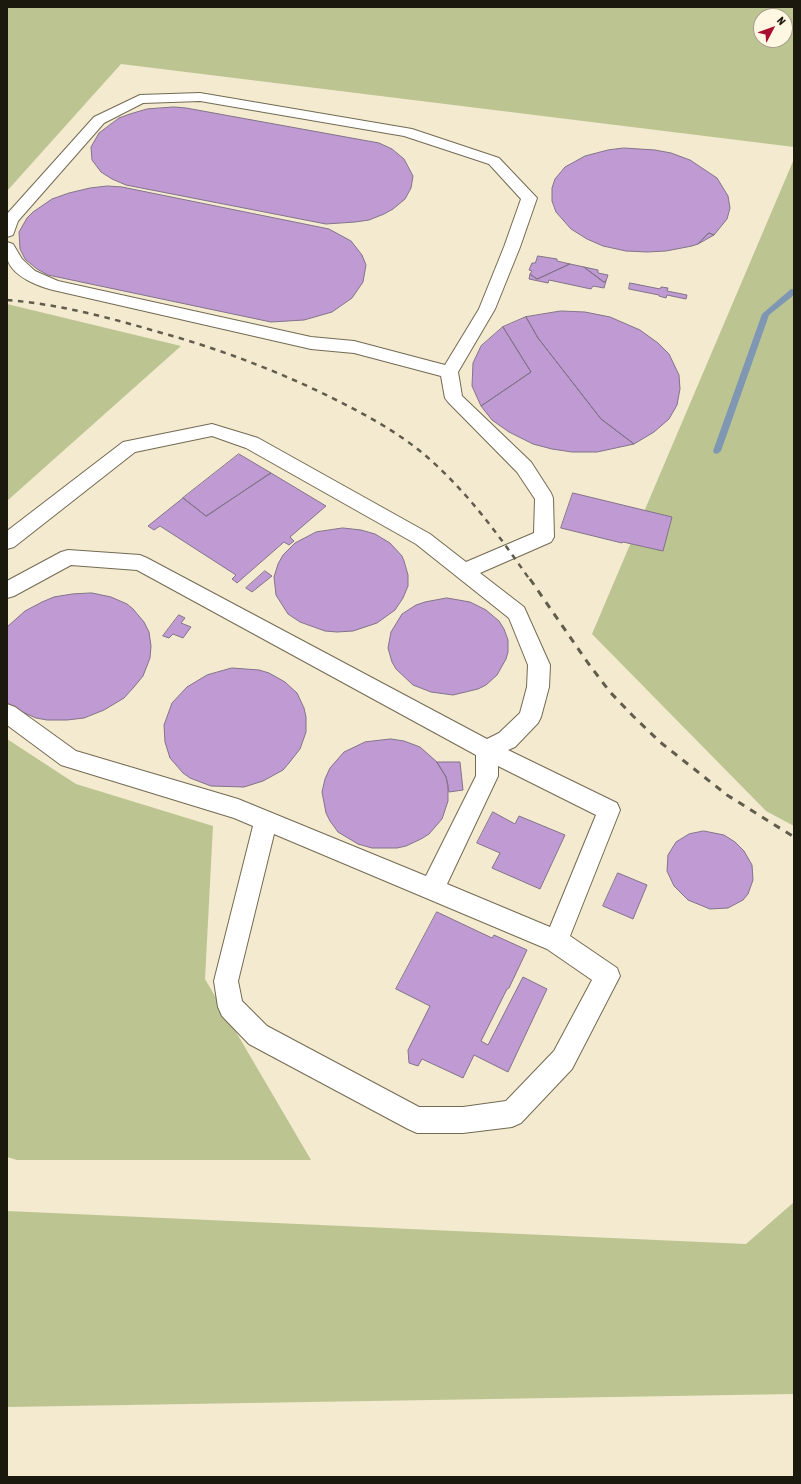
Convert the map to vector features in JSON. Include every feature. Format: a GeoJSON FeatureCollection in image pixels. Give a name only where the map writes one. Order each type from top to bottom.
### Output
{"type":"FeatureCollection","features":[{"type":"Feature","properties":{"kind":"lane"},"geometry":{"type":"LineString","coordinates":[[7,232],[10,220],[98,120],[140,99],[200,97],[407,132],[494,161],[529,198],[512,247],[487,309],[449,372],[454,398],[524,467],[544,498],[544,537],[464,571]]}},
{"type":"Feature","properties":{"kind":"lane"},"geometry":{"type":"LineString","coordinates":[[7,247],[16,262],[29,275],[53,285],[311,343],[354,347],[449,372]]}},
{"type":"Feature","properties":{"kind":"lane"},"geometry":{"type":"LineString","coordinates":[[7,542],[129,447],[212,430],[252,443],[423,539],[517,613],[539,665],[538,687],[530,717],[507,740],[487,750]]}},
{"type":"Feature","properties":{"kind":"lane"},"geometry":{"type":"LineString","coordinates":[[7,590],[68,557],[140,563],[487,750],[609,810],[556,941]]}},
{"type":"Feature","properties":{"kind":"lane"},"geometry":{"type":"LineString","coordinates":[[7,712],[69,758],[238,808],[556,941],[608,976],[563,1060],[512,1114],[463,1120],[417,1120],[258,1035],[231,1008],[226,981],[266,820]]}},
{"type":"Feature","properties":{"kind":"lane"},"geometry":{"type":"LineString","coordinates":[[432,889],[488,776],[487,750]]}},
{"type":"Feature","properties":{"kind":"green space"},"geometry":{"type":"Polygon","coordinates":[[[7,7],[794,7],[794,147],[121,64],[7,191],[7,7]]]}},
{"type":"Feature","properties":{"kind":"green space"},"geometry":{"type":"Polygon","coordinates":[[[794,159],[794,826],[766,811],[592,634],[794,159]]]}},
{"type":"Feature","properties":{"kind":"green space"},"geometry":{"type":"Polygon","coordinates":[[[7,304],[181,346],[7,501],[7,304]]]}},
{"type":"Feature","properties":{"kind":"green space"},"geometry":{"type":"Polygon","coordinates":[[[7,739],[76,784],[213,826],[205,979],[311,1160],[17,1160],[7,1157],[7,739]]]}},
{"type":"Feature","properties":{"kind":"green space"},"geometry":{"type":"Polygon","coordinates":[[[794,1202],[794,1394],[7,1407],[7,1211],[746,1244],[794,1202]]]}},
{"type":"Feature","properties":{"kind":"building"},"geometry":{"type":"Polygon","coordinates":[[[174,107],[379,143],[392,149],[404,159],[413,176],[411,188],[405,199],[384,214],[369,220],[326,224],[126,185],[101,172],[92,160],[91,147],[99,133],[119,118],[130,114],[147,109],[174,107]]]}},
{"type":"Feature","properties":{"kind":"building"},"geometry":{"type":"Polygon","coordinates":[[[624,148],[655,150],[671,153],[690,160],[717,178],[728,196],[730,208],[727,219],[714,235],[709,233],[698,244],[692,246],[666,251],[647,252],[626,251],[603,246],[587,239],[571,229],[556,212],[552,201],[552,188],[555,179],[565,167],[585,156],[608,150],[624,148]]]}},
{"type":"Feature","properties":{"kind":"building"},"geometry":{"type":"Polygon","coordinates":[[[108,186],[122,187],[329,229],[351,241],[362,255],[366,265],[363,282],[352,298],[332,312],[304,320],[271,322],[48,275],[37,269],[25,259],[20,249],[19,232],[27,218],[33,212],[52,199],[69,193],[90,188],[108,186]]]}},
{"type":"Feature","properties":{"kind":"building"},"geometry":{"type":"Polygon","coordinates":[[[709,233],[714,235],[698,244],[709,233]]]}},
{"type":"Feature","properties":{"kind":"building"},"geometry":{"type":"Polygon","coordinates":[[[538,256],[557,259],[557,261],[570,264],[537,279],[530,274],[532,271],[529,270],[532,263],[535,263],[538,256]]]}},
{"type":"Feature","properties":{"kind":"building"},"geometry":{"type":"Polygon","coordinates":[[[570,264],[584,267],[604,282],[606,281],[604,288],[593,286],[591,289],[549,280],[548,283],[529,279],[530,274],[537,279],[570,264]]]}},
{"type":"Feature","properties":{"kind":"building"},"geometry":{"type":"Polygon","coordinates":[[[584,267],[598,270],[598,273],[608,275],[606,281],[604,282],[584,267]]]}},
{"type":"Feature","properties":{"kind":"building"},"geometry":{"type":"Polygon","coordinates":[[[630,283],[660,289],[661,287],[668,288],[667,291],[687,295],[686,299],[667,295],[666,298],[659,295],[629,289],[630,283]]]}},
{"type":"Feature","properties":{"kind":"building"},"geometry":{"type":"Polygon","coordinates":[[[561,311],[585,312],[610,317],[640,330],[658,343],[669,354],[679,375],[680,389],[677,405],[669,419],[654,432],[634,444],[601,419],[538,338],[526,317],[561,311]]]}},
{"type":"Feature","properties":{"kind":"building"},"geometry":{"type":"Polygon","coordinates":[[[526,317],[538,338],[601,419],[634,444],[597,452],[572,452],[552,449],[533,444],[509,432],[492,420],[481,406],[531,372],[503,327],[526,317]]]}},
{"type":"Feature","properties":{"kind":"building"},"geometry":{"type":"Polygon","coordinates":[[[503,327],[531,372],[481,406],[472,386],[473,363],[481,346],[503,327]]]}},
{"type":"Feature","properties":{"kind":"building"},"geometry":{"type":"Polygon","coordinates":[[[239,454],[271,473],[206,516],[183,498],[239,454]]]}},
{"type":"Feature","properties":{"kind":"building"},"geometry":{"type":"Polygon","coordinates":[[[271,473],[326,506],[290,537],[294,541],[289,545],[284,542],[237,583],[232,579],[236,575],[160,526],[154,530],[148,526],[183,498],[206,516],[271,473]]]}},
{"type":"Feature","properties":{"kind":"building"},"geometry":{"type":"Polygon","coordinates":[[[573,493],[672,517],[663,551],[622,543],[561,528],[573,493]]]}},
{"type":"Feature","properties":{"kind":"building"},"geometry":{"type":"Polygon","coordinates":[[[343,528],[361,530],[375,534],[390,543],[402,556],[408,575],[408,586],[403,598],[395,610],[377,623],[353,631],[325,631],[300,622],[288,614],[276,595],[274,577],[278,564],[283,555],[295,543],[316,532],[343,528]]]}},
{"type":"Feature","properties":{"kind":"building"},"geometry":{"type":"Polygon","coordinates":[[[265,571],[272,576],[252,592],[246,588],[265,571]]]}},
{"type":"Feature","properties":{"kind":"building"},"geometry":{"type":"Polygon","coordinates":[[[92,593],[111,597],[127,604],[144,622],[149,632],[151,646],[150,658],[143,676],[124,698],[104,710],[84,718],[47,720],[36,718],[7,703],[7,627],[25,611],[54,597],[92,593]]]}},
{"type":"Feature","properties":{"kind":"building"},"geometry":{"type":"Polygon","coordinates":[[[447,598],[470,602],[486,610],[499,621],[508,640],[508,652],[506,659],[497,675],[486,685],[478,689],[453,695],[431,692],[413,685],[396,669],[392,662],[388,648],[391,632],[402,614],[416,605],[447,598]]]}},
{"type":"Feature","properties":{"kind":"building"},"geometry":{"type":"Polygon","coordinates":[[[179,615],[185,618],[181,623],[191,627],[183,638],[173,634],[169,638],[163,636],[179,615]]]}},
{"type":"Feature","properties":{"kind":"building"},"geometry":{"type":"Polygon","coordinates":[[[232,668],[259,670],[269,673],[285,682],[297,693],[304,708],[306,717],[306,732],[300,749],[283,770],[263,781],[244,787],[211,786],[190,778],[183,773],[170,758],[165,742],[164,725],[172,703],[187,687],[207,675],[232,668]]]}},
{"type":"Feature","properties":{"kind":"building"},"geometry":{"type":"Polygon","coordinates":[[[391,739],[404,741],[420,747],[437,762],[446,777],[448,785],[448,801],[442,819],[429,834],[421,839],[406,846],[397,848],[372,848],[358,844],[338,832],[326,813],[322,792],[325,779],[330,768],[344,752],[365,742],[391,739]]]}},
{"type":"Feature","properties":{"kind":"building"},"geometry":{"type":"Polygon","coordinates":[[[437,762],[460,762],[463,790],[449,792],[446,777],[437,762]]]}},
{"type":"Feature","properties":{"kind":"building"},"geometry":{"type":"Polygon","coordinates":[[[493,812],[515,824],[519,816],[565,835],[540,889],[492,868],[500,853],[477,843],[493,812]]]}},
{"type":"Feature","properties":{"kind":"building"},"geometry":{"type":"Polygon","coordinates":[[[704,831],[724,835],[735,842],[744,851],[752,865],[753,880],[748,894],[743,900],[728,908],[710,909],[688,900],[674,886],[667,871],[668,855],[676,842],[689,834],[704,831]]]}},
{"type":"Feature","properties":{"kind":"building"},"geometry":{"type":"Polygon","coordinates":[[[618,873],[647,885],[633,919],[603,906],[618,873]]]}},
{"type":"Feature","properties":{"kind":"building"},"geometry":{"type":"Polygon","coordinates":[[[437,912],[492,938],[494,935],[527,950],[481,1041],[488,1045],[523,977],[547,989],[508,1072],[474,1055],[463,1078],[422,1059],[418,1066],[409,1063],[408,1050],[430,1006],[396,989],[437,912]]]}},
{"type":"Feature","properties":{"kind":"waterway"},"geometry":{"type":"LineString","coordinates":[[717,451],[766,314],[794,291]]}},
{"type":"Feature","properties":{"kind":"railway"},"geometry":{"type":"LineString","coordinates":[[7,300],[44,305],[100,316],[198,344],[279,374],[320,392],[359,412],[409,442],[436,465],[480,512],[530,580]]}},
{"type":"Feature","properties":{"kind":"railway"},"geometry":{"type":"LineString","coordinates":[[530,579],[588,663],[610,692],[633,716],[660,742],[727,795],[794,837]]}}]}
